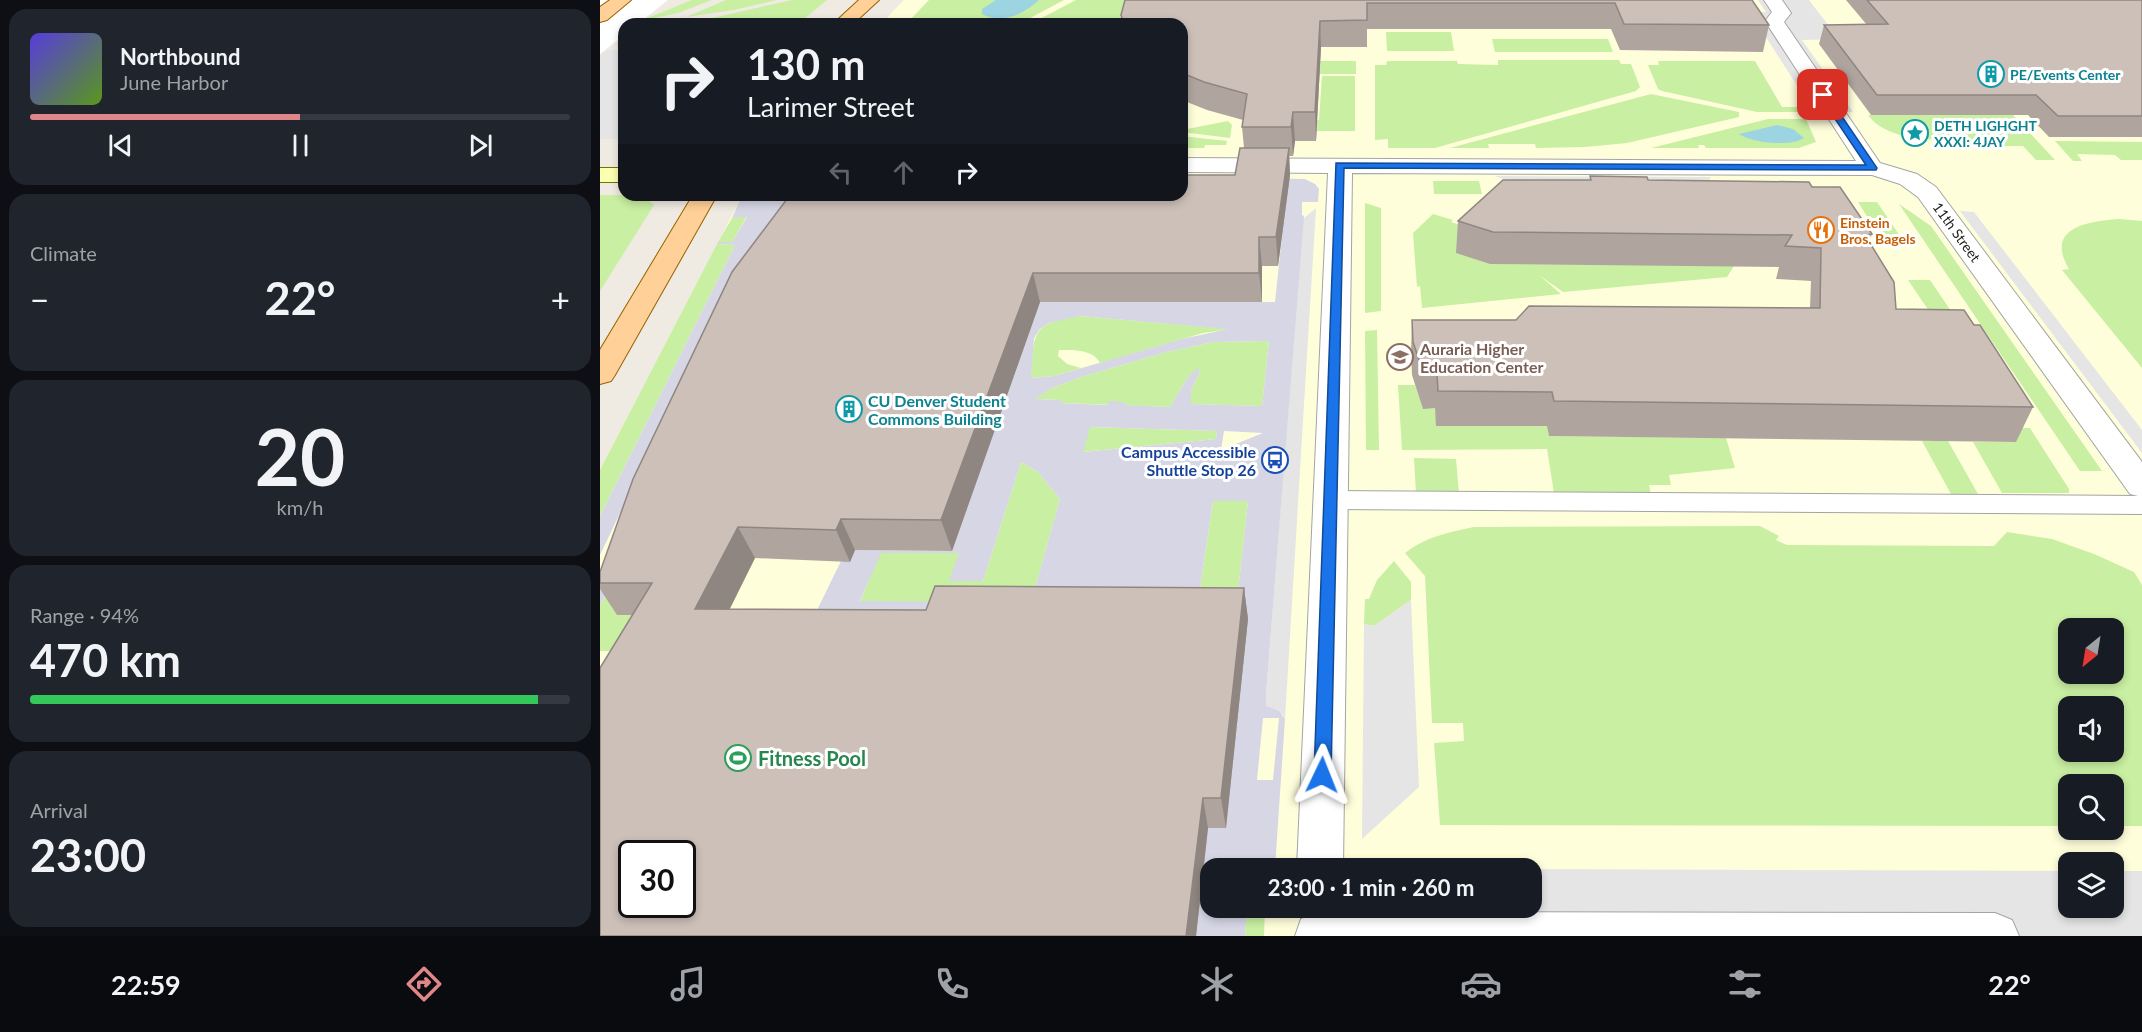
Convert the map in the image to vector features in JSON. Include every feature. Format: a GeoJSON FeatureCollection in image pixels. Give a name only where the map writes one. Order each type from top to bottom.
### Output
{"type":"FeatureCollection","features":[{"type":"Feature","properties":{"kind":"main road"},"geometry":{"type":"LineString","coordinates":[[600,16],[622,0]]}},
{"type":"Feature","properties":{"kind":"main road"},"geometry":{"type":"LineString","coordinates":[[849,18],[870,0]]}},
{"type":"Feature","properties":{"kind":"main road"},"geometry":{"type":"LineString","coordinates":[[600,375],[702,201]]}},
{"type":"Feature","properties":{"kind":"street"},"geometry":{"type":"LineString","coordinates":[[1773,0],[1782,13],[1774,21],[1872,168]]}},
{"type":"Feature","properties":{"kind":"street","name":"11th Street"},"geometry":{"type":"LineString","coordinates":[[1188,165],[1872,168],[1903,176],[1927,192],[2142,486]]}},
{"type":"Feature","properties":{"kind":"street"},"geometry":{"type":"LineString","coordinates":[[1320,858],[1340,165]]}},
{"type":"Feature","properties":{"kind":"street"},"geometry":{"type":"LineString","coordinates":[[600,175],[618,175]]}},
{"type":"Feature","properties":{"kind":"street"},"geometry":{"type":"LineString","coordinates":[[1318,926],[1995,936]]}},
{"type":"Feature","properties":{"kind":"lane"},"geometry":{"type":"LineString","coordinates":[[1330,500],[2142,505]]}},
{"type":"Feature","properties":{"kind":"shaded area","name":"Auraria Higher Education Center"},"geometry":{"type":"Polygon","coordinates":[[[904,0],[2142,0],[2142,936],[600,936],[600,470],[740,201],[1188,201],[1188,18],[887,18],[904,0]]]}},
{"type":"Feature","properties":{"kind":"shaded area"},"geometry":{"type":"Polygon","coordinates":[[[1758,0],[1809,0],[1839,39],[1802,40],[1853,112],[1814,112],[1762,31],[1738,12],[1766,12],[1758,0]]]}},
{"type":"Feature","properties":{"kind":"shaded area"},"geometry":{"type":"Polygon","coordinates":[[[607,50],[618,50],[618,139],[600,139],[600,56],[607,50]]]}},
{"type":"Feature","properties":{"kind":"shaded area"},"geometry":{"type":"Polygon","coordinates":[[[1494,176],[1710,177],[1711,179],[1692,185],[1517,183],[1494,176]]]}},
{"type":"Feature","properties":{"kind":"shaded area"},"geometry":{"type":"Polygon","coordinates":[[[1259,178],[1305,179],[1315,184],[1319,189],[1318,202],[1302,202],[1302,215],[1304,216],[1266,694],[1266,706],[1279,711],[1285,719],[1276,858],[1204,858],[1208,828],[1226,827],[1247,619],[802,641],[841,561],[855,550],[952,551],[1039,302],[1275,302],[1282,236],[753,244],[744,257],[723,301],[664,498],[600,605],[600,584],[633,486],[600,555],[600,516],[735,245],[717,244],[718,242],[732,242],[747,217],[732,218],[740,201],[1188,201],[1188,194],[1259,178]],[[1080,316],[1049,323],[1040,329],[1034,338],[1031,378],[1054,376],[1182,339],[1228,329],[1080,316]],[[1269,341],[1213,342],[1167,352],[1081,377],[1052,388],[1035,399],[1062,400],[1061,403],[1107,405],[1109,401],[1125,402],[1125,405],[1170,407],[1188,377],[1199,369],[1191,391],[1191,404],[1262,406],[1269,341]],[[1090,427],[1083,452],[1216,439],[1217,431],[1090,427]],[[1224,431],[1221,450],[1263,433],[1224,431]],[[1021,462],[983,581],[949,581],[959,553],[881,553],[860,601],[1031,602],[1060,499],[1038,472],[1021,462]],[[1213,501],[1198,601],[1237,601],[1248,501],[1213,501]],[[1263,718],[1257,780],[1273,780],[1279,718],[1263,718]]]}},
{"type":"Feature","properties":{"kind":"shaded area"},"geometry":{"type":"Polygon","coordinates":[[[1316,208],[1285,719],[1283,715],[1266,706],[1266,694],[1303,219],[1316,208]]]}},
{"type":"Feature","properties":{"kind":"shaded area"},"geometry":{"type":"Polygon","coordinates":[[[1960,211],[1974,212],[2142,430],[2142,453],[1960,211]]]}},
{"type":"Feature","properties":{"kind":"shaded area"},"geometry":{"type":"Polygon","coordinates":[[[1411,600],[1419,787],[1362,839],[1364,624],[1374,626],[1411,600]]]}},
{"type":"Feature","properties":{"kind":"shaded area"},"geometry":{"type":"Polygon","coordinates":[[[1542,869],[2058,871],[2058,918],[2124,918],[2124,871],[2142,871],[2142,936],[1429,936],[1428,918],[1542,918],[1542,869]]]}},
{"type":"Feature","properties":{"kind":"shaded area"},"geometry":{"type":"Polygon","coordinates":[[[1200,894],[1200,918],[1246,918],[1245,936],[1195,936],[1200,894]]]}},
{"type":"Feature","properties":{"kind":"green space"},"geometry":{"type":"Polygon","coordinates":[[[692,0],[712,0],[678,13],[647,18],[692,0]]]}},
{"type":"Feature","properties":{"kind":"green space"},"geometry":{"type":"Polygon","coordinates":[[[726,0],[777,0],[734,10],[686,17],[726,0]]]}},
{"type":"Feature","properties":{"kind":"green space"},"geometry":{"type":"Polygon","coordinates":[[[792,0],[827,0],[805,18],[712,18],[792,0]]]}},
{"type":"Feature","properties":{"kind":"green space"},"geometry":{"type":"Polygon","coordinates":[[[929,0],[1064,0],[1030,18],[912,18],[929,0]]]}},
{"type":"Feature","properties":{"kind":"green space"},"geometry":{"type":"Polygon","coordinates":[[[1076,0],[1128,0],[1120,18],[1042,18],[1076,0]]]}},
{"type":"Feature","properties":{"kind":"green space"},"geometry":{"type":"Polygon","coordinates":[[[1386,32],[1451,32],[1454,51],[1387,51],[1386,32]]]}},
{"type":"Feature","properties":{"kind":"green space"},"geometry":{"type":"Polygon","coordinates":[[[1492,39],[1608,39],[1613,52],[1495,52],[1492,39]]]}},
{"type":"Feature","properties":{"kind":"green space"},"geometry":{"type":"Polygon","coordinates":[[[1498,60],[1619,60],[1621,64],[1631,64],[1640,87],[1636,91],[1435,148],[1388,148],[1388,139],[1375,140],[1375,65],[1386,65],[1387,61],[1457,61],[1458,64],[1498,65],[1498,60]]]}},
{"type":"Feature","properties":{"kind":"green space"},"geometry":{"type":"Polygon","coordinates":[[[1281,61],[1356,61],[1356,74],[1251,74],[1281,61]]]}},
{"type":"Feature","properties":{"kind":"green space"},"geometry":{"type":"Polygon","coordinates":[[[1658,61],[1755,61],[1782,107],[1801,107],[1804,112],[1757,112],[1662,91],[1658,89],[1648,65],[1659,65],[1658,61]]]}},
{"type":"Feature","properties":{"kind":"green space"},"geometry":{"type":"Polygon","coordinates":[[[1322,76],[1355,76],[1355,131],[1247,131],[1248,121],[1319,120],[1322,76]]]}},
{"type":"Feature","properties":{"kind":"green space"},"geometry":{"type":"Polygon","coordinates":[[[1651,94],[1739,112],[1739,117],[1627,143],[1536,148],[1535,144],[1488,144],[1489,148],[1450,148],[1651,94]]]}},
{"type":"Feature","properties":{"kind":"green space"},"geometry":{"type":"Polygon","coordinates":[[[1868,115],[2013,115],[2055,160],[2036,160],[2023,146],[1960,146],[1954,140],[1907,136],[1885,129],[1868,115]]]}},
{"type":"Feature","properties":{"kind":"green space"},"geometry":{"type":"Polygon","coordinates":[[[1768,119],[1806,119],[1816,142],[1799,148],[1706,148],[1704,145],[1698,145],[1699,148],[1651,148],[1768,119]]]}},
{"type":"Feature","properties":{"kind":"green space"},"geometry":{"type":"Polygon","coordinates":[[[1228,121],[1232,125],[1230,138],[1188,133],[1188,129],[1228,121]]]}},
{"type":"Feature","properties":{"kind":"green space"},"geometry":{"type":"Polygon","coordinates":[[[1188,137],[1227,141],[1226,145],[1205,145],[1204,148],[1188,148],[1188,137]]]}},
{"type":"Feature","properties":{"kind":"green space"},"geometry":{"type":"Polygon","coordinates":[[[2055,141],[2142,142],[2142,160],[2121,160],[2115,155],[2077,154],[2082,161],[2073,161],[2055,141]]]}},
{"type":"Feature","properties":{"kind":"green space"},"geometry":{"type":"Polygon","coordinates":[[[1433,181],[1479,181],[1482,194],[1434,194],[1433,181]]]}},
{"type":"Feature","properties":{"kind":"green space"},"geometry":{"type":"Polygon","coordinates":[[[600,195],[618,195],[618,201],[650,201],[654,205],[600,291],[600,195]]]}},
{"type":"Feature","properties":{"kind":"green space"},"geometry":{"type":"Polygon","coordinates":[[[1858,202],[1877,202],[1906,245],[1885,245],[1858,202]]]}},
{"type":"Feature","properties":{"kind":"green space"},"geometry":{"type":"Polygon","coordinates":[[[1365,203],[1381,208],[1381,311],[1365,313],[1365,203]]]}},
{"type":"Feature","properties":{"kind":"green space"},"geometry":{"type":"Polygon","coordinates":[[[1899,204],[1931,226],[2102,471],[2080,471],[1899,204]]]}},
{"type":"Feature","properties":{"kind":"green space"},"geometry":{"type":"Polygon","coordinates":[[[1433,214],[1480,231],[1734,266],[1727,277],[1563,292],[1539,275],[1561,294],[1422,308],[1420,286],[1417,287],[1413,233],[1433,214]]]}},
{"type":"Feature","properties":{"kind":"green space"},"geometry":{"type":"Polygon","coordinates":[[[747,216],[732,242],[718,242],[732,218],[747,216]]]}},
{"type":"Feature","properties":{"kind":"green space"},"geometry":{"type":"Polygon","coordinates":[[[2120,219],[2142,221],[2142,368],[2062,270],[2069,269],[2063,255],[2062,244],[2066,235],[2084,225],[2120,219]]]}},
{"type":"Feature","properties":{"kind":"green space"},"geometry":{"type":"Polygon","coordinates":[[[717,244],[735,245],[600,516],[600,470],[717,244]]]}},
{"type":"Feature","properties":{"kind":"green space"},"geometry":{"type":"Polygon","coordinates":[[[1908,280],[1930,280],[1955,317],[1933,317],[1908,280]]]}},
{"type":"Feature","properties":{"kind":"green space"},"geometry":{"type":"Polygon","coordinates":[[[1080,316],[1231,329],[1203,333],[1100,363],[1097,358],[1088,353],[1059,350],[1058,356],[1067,364],[1081,368],[1054,376],[1031,378],[1033,351],[1038,333],[1052,322],[1080,316]]]}},
{"type":"Feature","properties":{"kind":"green space"},"geometry":{"type":"Polygon","coordinates":[[[1377,330],[1379,450],[1366,450],[1365,331],[1377,330]]]}},
{"type":"Feature","properties":{"kind":"green space"},"geometry":{"type":"Polygon","coordinates":[[[1269,341],[1262,406],[1191,404],[1191,391],[1199,369],[1188,377],[1170,407],[1061,403],[1062,400],[1034,399],[1052,388],[1081,377],[1167,352],[1213,342],[1269,341]]]}},
{"type":"Feature","properties":{"kind":"green space"},"geometry":{"type":"Polygon","coordinates":[[[1398,385],[1415,385],[1423,408],[1435,408],[1437,426],[1548,426],[1549,436],[1726,438],[1735,468],[1669,475],[1671,485],[1649,485],[1651,494],[1554,493],[1547,449],[1402,450],[1398,385]]]}},
{"type":"Feature","properties":{"kind":"green space"},"geometry":{"type":"Polygon","coordinates":[[[1089,427],[1217,431],[1216,439],[1082,452],[1089,427]]]}},
{"type":"Feature","properties":{"kind":"green space"},"geometry":{"type":"Polygon","coordinates":[[[2007,428],[2030,428],[2069,489],[2069,493],[2002,493],[1973,442],[2015,442],[2007,428]]]}},
{"type":"Feature","properties":{"kind":"green space"},"geometry":{"type":"Polygon","coordinates":[[[1922,441],[1948,441],[1978,494],[1951,494],[1922,441]]]}},
{"type":"Feature","properties":{"kind":"green space"},"geometry":{"type":"Polygon","coordinates":[[[1414,458],[1456,459],[1459,494],[1416,493],[1414,458]]]}},
{"type":"Feature","properties":{"kind":"green space"},"geometry":{"type":"Polygon","coordinates":[[[1021,462],[1038,472],[1060,499],[1031,602],[860,602],[880,553],[960,553],[983,581],[1021,462]]]}},
{"type":"Feature","properties":{"kind":"green space"},"geometry":{"type":"Polygon","coordinates":[[[664,498],[617,615],[681,615],[651,651],[600,651],[600,605],[664,498]]]}},
{"type":"Feature","properties":{"kind":"green space"},"geometry":{"type":"Polygon","coordinates":[[[1213,501],[1248,501],[1237,601],[1198,601],[1213,501]]]}},
{"type":"Feature","properties":{"kind":"green space"},"geometry":{"type":"Polygon","coordinates":[[[1760,526],[1779,536],[1776,540],[1787,545],[1994,546],[2007,532],[2052,539],[2094,554],[2134,572],[2142,585],[2142,826],[2124,826],[2124,774],[2058,774],[2058,826],[1440,825],[1434,743],[1464,741],[1463,723],[1432,723],[1425,576],[1405,553],[1429,539],[1474,527],[1760,526]]]}},
{"type":"Feature","properties":{"kind":"green space"},"geometry":{"type":"Polygon","coordinates":[[[1394,561],[1411,582],[1411,600],[1374,626],[1364,624],[1365,599],[1369,599],[1377,580],[1394,561]]]}},
{"type":"Feature","properties":{"kind":"green space"},"geometry":{"type":"Polygon","coordinates":[[[1246,918],[1265,918],[1264,936],[1245,936],[1246,918]]]}},
{"type":"Feature","properties":{"kind":"water"},"geometry":{"type":"Polygon","coordinates":[[[996,0],[1039,0],[1027,10],[1005,18],[982,14],[982,9],[996,0]]]}},
{"type":"Feature","properties":{"kind":"water"},"geometry":{"type":"Polygon","coordinates":[[[1777,125],[1793,129],[1804,138],[1798,141],[1771,143],[1753,140],[1739,134],[1777,125]]]}},
{"type":"Feature","properties":{"kind":"pier"},"geometry":{"type":"Polygon","coordinates":[[[600,0],[668,0],[646,18],[618,18],[618,40],[600,54],[600,0]]]}},
{"type":"Feature","properties":{"kind":"building"},"geometry":{"type":"Polygon","coordinates":[[[1125,0],[1752,0],[1769,25],[1624,24],[1615,3],[1367,3],[1367,20],[1320,21],[1315,112],[1293,112],[1291,127],[1242,127],[1247,94],[1188,75],[1188,18],[1122,18],[1125,0]]]}},
{"type":"Feature","properties":{"kind":"building","name":"PE/Events Center"},"geometry":{"type":"Polygon","coordinates":[[[1867,0],[2142,0],[2142,116],[2058,116],[2036,95],[1877,95],[1824,25],[1888,24],[1867,0]]]}},
{"type":"Feature","properties":{"kind":"building"},"geometry":{"type":"Polygon","coordinates":[[[1240,148],[1289,148],[1276,237],[1259,237],[1259,273],[1033,273],[941,520],[841,519],[836,530],[738,527],[695,609],[926,610],[935,586],[1244,588],[1221,798],[1203,798],[1186,936],[600,936],[600,668],[652,583],[600,583],[600,572],[633,479],[732,272],[785,201],[1188,201],[1188,175],[1235,175],[1240,148]]]}},
{"type":"Feature","properties":{"kind":"building"},"geometry":{"type":"Polygon","coordinates":[[[1590,176],[1647,177],[1648,180],[1809,182],[1812,187],[1840,187],[1872,234],[1865,235],[1894,282],[1896,309],[1964,310],[1974,325],[1980,325],[2033,407],[1554,401],[1552,392],[1438,391],[1437,374],[1424,374],[1413,342],[1412,320],[1516,320],[1529,306],[1820,308],[1821,248],[1785,246],[1792,235],[1493,232],[1458,221],[1503,180],[1591,180],[1590,176]]]}},
{"type":"Feature","properties":{"kind":"place","name":"PE/Events Center"},"geometry":{"type":"Point","coordinates":[1991,74]}},
{"type":"Feature","properties":{"kind":"place","name":"DETH LIGHGHT XXXI: 4JAY"},"geometry":{"type":"Point","coordinates":[1915,133]}},
{"type":"Feature","properties":{"kind":"place","name":"Einstein Bros. Bagels"},"geometry":{"type":"Point","coordinates":[1821,230]}},
{"type":"Feature","properties":{"kind":"place","name":"Auraria Higher Education Center"},"geometry":{"type":"Point","coordinates":[1400,357]}},
{"type":"Feature","properties":{"kind":"place","name":"CU Denver Student Commons Building"},"geometry":{"type":"Point","coordinates":[849,409]}},
{"type":"Feature","properties":{"kind":"place","name":"Campus Accessible Shuttle Stop 26"},"geometry":{"type":"Point","coordinates":[1275,460]}},
{"type":"Feature","properties":{"kind":"place","name":"Fitness Pool"},"geometry":{"type":"Point","coordinates":[738,758]}},
{"type":"Feature","properties":{"kind":"route"},"geometry":{"type":"LineString","coordinates":[[1322,775],[1340,165],[1872,168],[1823,95]]}}]}
